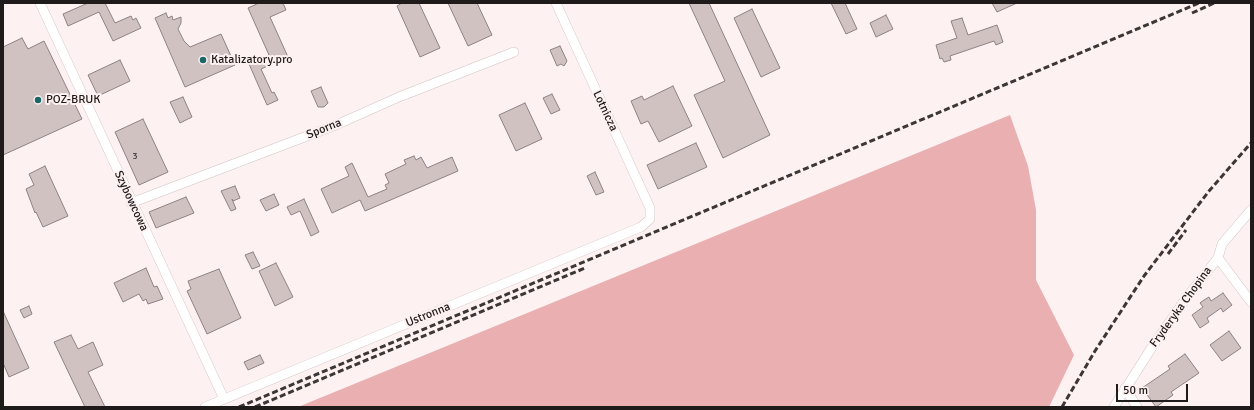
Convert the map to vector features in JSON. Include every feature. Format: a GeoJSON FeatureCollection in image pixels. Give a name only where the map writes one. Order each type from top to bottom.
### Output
{"type":"FeatureCollection","features":[{"type":"Feature","properties":{"kind":"street","name":"Szybowcowa"},"geometry":{"type":"LineString","coordinates":[[40,3],[131,203],[224,399]]}},
{"type":"Feature","properties":{"kind":"street","name":"Lotnicza"},"geometry":{"type":"LineString","coordinates":[[556,3],[650,208],[650,219]]}},
{"type":"Feature","properties":{"kind":"street","name":"Sporna"},"geometry":{"type":"LineString","coordinates":[[131,203],[336,125],[399,97],[514,52]]}},
{"type":"Feature","properties":{"kind":"street","name":"Fryderyka Chopina"},"geometry":{"type":"LineString","coordinates":[[1114,407],[1125,388],[1178,310],[1218,258],[1222,244],[1251,210]]}},
{"type":"Feature","properties":{"kind":"street","name":"Ustronna"},"geometry":{"type":"LineString","coordinates":[[205,407],[634,230],[641,227],[650,219]]}},
{"type":"Feature","properties":{"kind":"street"},"geometry":{"type":"LineString","coordinates":[[1218,258],[1251,302]]}},
{"type":"Feature","properties":{"kind":"street"},"geometry":{"type":"LineString","coordinates":[[1125,388],[1137,407]]}},
{"type":"Feature","properties":{"kind":"shaded area"},"geometry":{"type":"Polygon","coordinates":[[[1010,115],[1028,166],[1036,210],[1036,280],[1074,355],[1049,407],[298,407],[1010,115]]]}},
{"type":"Feature","properties":{"kind":"building"},"geometry":{"type":"Polygon","coordinates":[[[88,3],[105,3],[115,23],[131,16],[133,20],[136,18],[141,28],[113,41],[99,12],[68,26],[63,14],[88,3]]]}},
{"type":"Feature","properties":{"kind":"building"},"geometry":{"type":"Polygon","coordinates":[[[259,3],[283,3],[286,10],[270,17],[288,57],[261,69],[272,93],[274,92],[278,100],[267,105],[249,64],[269,55],[248,8],[259,3]]]}},
{"type":"Feature","properties":{"kind":"building"},"geometry":{"type":"Polygon","coordinates":[[[402,3],[419,3],[440,48],[420,57],[397,6],[402,3]]]}},
{"type":"Feature","properties":{"kind":"building"},"geometry":{"type":"Polygon","coordinates":[[[448,3],[477,3],[492,35],[468,46],[448,3]]]}},
{"type":"Feature","properties":{"kind":"building"},"geometry":{"type":"Polygon","coordinates":[[[689,3],[709,3],[770,135],[723,158],[694,95],[725,81],[689,3]]]}},
{"type":"Feature","properties":{"kind":"building"},"geometry":{"type":"Polygon","coordinates":[[[831,3],[845,3],[857,29],[846,34],[831,3]]]}},
{"type":"Feature","properties":{"kind":"building"},"geometry":{"type":"Polygon","coordinates":[[[992,3],[1017,3],[997,12],[992,3]]]}},
{"type":"Feature","properties":{"kind":"building"},"geometry":{"type":"Polygon","coordinates":[[[752,9],[780,68],[761,77],[734,18],[752,9]]]}},
{"type":"Feature","properties":{"kind":"building","name":"Katalizatory.pro"},"geometry":{"type":"Polygon","coordinates":[[[166,13],[168,18],[172,16],[173,20],[181,17],[181,23],[178,29],[184,41],[190,47],[221,34],[235,65],[185,87],[155,18],[166,13]]]}},
{"type":"Feature","properties":{"kind":"building"},"geometry":{"type":"Polygon","coordinates":[[[886,15],[893,29],[876,37],[870,23],[886,15]]]}},
{"type":"Feature","properties":{"kind":"building"},"geometry":{"type":"Polygon","coordinates":[[[962,18],[968,35],[997,25],[1003,42],[996,45],[994,41],[950,56],[951,60],[944,62],[942,58],[940,59],[936,45],[957,38],[951,21],[962,18]]]}},
{"type":"Feature","properties":{"kind":"building","name":"POZ-BRUK"},"geometry":{"type":"Polygon","coordinates":[[[22,38],[28,49],[44,41],[82,119],[3,155],[3,47],[22,38]]]}},
{"type":"Feature","properties":{"kind":"building"},"geometry":{"type":"Polygon","coordinates":[[[560,46],[567,61],[564,66],[561,64],[557,66],[550,50],[560,46]]]}},
{"type":"Feature","properties":{"kind":"building"},"geometry":{"type":"Polygon","coordinates":[[[120,60],[130,81],[98,96],[88,75],[120,60]]]}},
{"type":"Feature","properties":{"kind":"building"},"geometry":{"type":"Polygon","coordinates":[[[673,86],[692,126],[659,142],[648,121],[641,124],[631,101],[642,96],[644,100],[673,86]]]}},
{"type":"Feature","properties":{"kind":"building"},"geometry":{"type":"Polygon","coordinates":[[[321,87],[328,103],[324,107],[318,107],[311,91],[321,87]]]}},
{"type":"Feature","properties":{"kind":"building"},"geometry":{"type":"Polygon","coordinates":[[[552,94],[560,110],[551,114],[543,98],[552,94]]]}},
{"type":"Feature","properties":{"kind":"building"},"geometry":{"type":"Polygon","coordinates":[[[183,97],[192,117],[180,123],[170,102],[183,97]]]}},
{"type":"Feature","properties":{"kind":"building"},"geometry":{"type":"Polygon","coordinates":[[[525,103],[542,139],[516,151],[499,115],[525,103]]]}},
{"type":"Feature","properties":{"kind":"building"},"geometry":{"type":"Polygon","coordinates":[[[143,119],[168,172],[139,185],[115,132],[143,119]]]}},
{"type":"Feature","properties":{"kind":"building"},"geometry":{"type":"Polygon","coordinates":[[[696,143],[707,167],[658,189],[647,165],[696,143]]]}},
{"type":"Feature","properties":{"kind":"building"},"geometry":{"type":"Polygon","coordinates":[[[414,156],[416,160],[421,157],[427,168],[452,157],[458,171],[365,211],[360,200],[332,213],[321,189],[349,176],[345,167],[352,163],[368,197],[387,189],[385,185],[389,183],[385,174],[406,164],[404,160],[414,156]]]}},
{"type":"Feature","properties":{"kind":"building"},"geometry":{"type":"Polygon","coordinates":[[[45,166],[68,216],[43,227],[36,212],[35,213],[26,189],[34,185],[29,174],[45,166]]]}},
{"type":"Feature","properties":{"kind":"building"},"geometry":{"type":"Polygon","coordinates":[[[595,172],[604,192],[596,195],[587,176],[595,172]]]}},
{"type":"Feature","properties":{"kind":"building"},"geometry":{"type":"Polygon","coordinates":[[[235,186],[240,198],[233,201],[232,199],[236,209],[231,211],[221,191],[235,186]]]}},
{"type":"Feature","properties":{"kind":"building"},"geometry":{"type":"Polygon","coordinates":[[[274,194],[279,205],[266,211],[260,200],[274,194]]]}},
{"type":"Feature","properties":{"kind":"building"},"geometry":{"type":"Polygon","coordinates":[[[186,197],[194,213],[156,228],[149,212],[186,197]]]}},
{"type":"Feature","properties":{"kind":"building"},"geometry":{"type":"Polygon","coordinates":[[[304,199],[319,232],[311,236],[300,211],[291,215],[287,207],[304,199]]]}},
{"type":"Feature","properties":{"kind":"building"},"geometry":{"type":"Polygon","coordinates":[[[253,252],[260,266],[252,269],[245,255],[253,252]]]}},
{"type":"Feature","properties":{"kind":"building"},"geometry":{"type":"Polygon","coordinates":[[[276,263],[293,297],[275,306],[259,271],[276,263]]]}},
{"type":"Feature","properties":{"kind":"building"},"geometry":{"type":"Polygon","coordinates":[[[146,268],[154,287],[157,286],[163,299],[148,304],[146,299],[143,301],[139,294],[123,302],[114,283],[146,268]]]}},
{"type":"Feature","properties":{"kind":"building"},"geometry":{"type":"Polygon","coordinates":[[[219,269],[241,318],[207,334],[187,291],[191,289],[188,281],[219,269]]]}},
{"type":"Feature","properties":{"kind":"building"},"geometry":{"type":"Polygon","coordinates":[[[1223,293],[1232,305],[1223,312],[1221,308],[1207,318],[1209,322],[1200,328],[1192,315],[1203,307],[1200,303],[1204,300],[1209,297],[1211,301],[1223,293]]]}},
{"type":"Feature","properties":{"kind":"building"},"geometry":{"type":"Polygon","coordinates":[[[29,306],[32,314],[24,318],[20,310],[29,306]]]}},
{"type":"Feature","properties":{"kind":"building"},"geometry":{"type":"Polygon","coordinates":[[[3,311],[29,368],[9,377],[3,363],[3,311]]]}},
{"type":"Feature","properties":{"kind":"building"},"geometry":{"type":"Polygon","coordinates":[[[1229,331],[1241,348],[1222,361],[1210,345],[1229,331]]]}},
{"type":"Feature","properties":{"kind":"building"},"geometry":{"type":"Polygon","coordinates":[[[71,335],[78,349],[93,342],[103,365],[88,372],[105,407],[85,407],[54,342],[71,335]]]}},
{"type":"Feature","properties":{"kind":"building"},"geometry":{"type":"Polygon","coordinates":[[[1185,354],[1199,373],[1171,392],[1173,395],[1156,407],[1142,388],[1170,369],[1168,366],[1185,354]]]}},
{"type":"Feature","properties":{"kind":"building"},"geometry":{"type":"Polygon","coordinates":[[[260,355],[264,363],[248,370],[244,362],[260,355]]]}},
{"type":"Feature","properties":{"kind":"railway"},"geometry":{"type":"LineString","coordinates":[[239,407],[1199,3]]}},
{"type":"Feature","properties":{"kind":"railway"},"geometry":{"type":"LineString","coordinates":[[1192,13],[1214,3]]}},
{"type":"Feature","properties":{"kind":"railway"},"geometry":{"type":"LineString","coordinates":[[1062,407],[1095,351],[1144,276],[1209,191],[1251,143]]}},
{"type":"Feature","properties":{"kind":"railway"},"geometry":{"type":"LineString","coordinates":[[1168,254],[1186,230]]}},
{"type":"Feature","properties":{"kind":"railway"},"geometry":{"type":"LineString","coordinates":[[255,407],[585,268]]}},
{"type":"Feature","properties":{"kind":"place","name":"Katalizatory.pro"},"geometry":{"type":"Point","coordinates":[203,60]}},
{"type":"Feature","properties":{"kind":"place","name":"POZ-BRUK"},"geometry":{"type":"Point","coordinates":[38,100]}}]}
